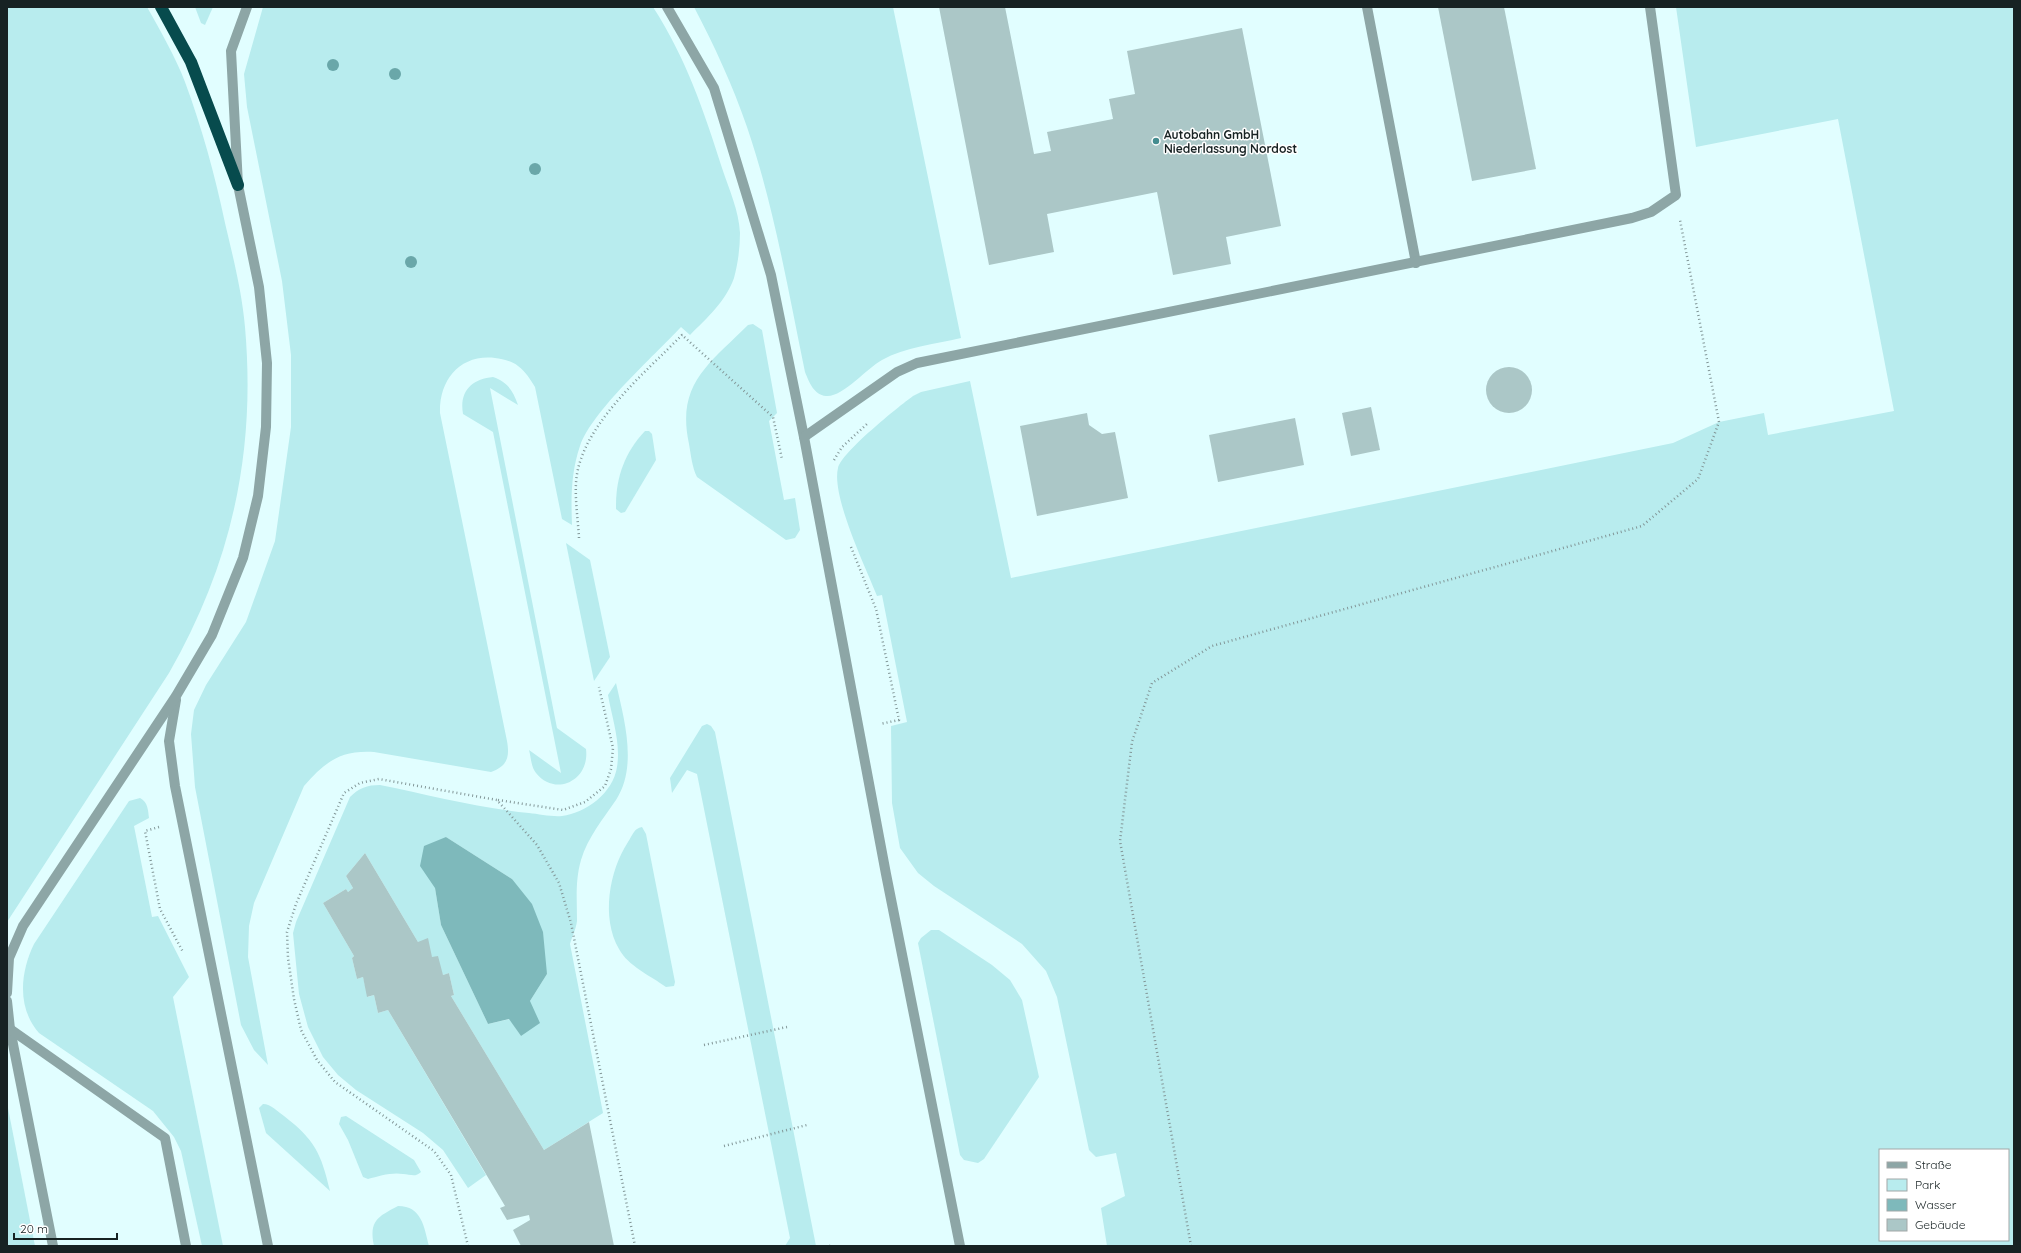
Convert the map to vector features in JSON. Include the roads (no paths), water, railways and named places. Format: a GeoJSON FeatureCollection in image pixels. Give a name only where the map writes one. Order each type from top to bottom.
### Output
{"type":"FeatureCollection","features":[{"type":"Feature","properties":{"kind":"highway"},"geometry":{"type":"LineString","coordinates":[[161,7],[191,62],[238,185]]}},
{"type":"Feature","properties":{"kind":"lane"},"geometry":{"type":"LineString","coordinates":[[7,993],[9,958],[23,926],[176,696],[212,635],[243,558],[258,496],[261,473],[266,427],[267,363],[259,287],[238,185],[231,51],[247,7]]}},
{"type":"Feature","properties":{"kind":"lane"},"geometry":{"type":"LineString","coordinates":[[667,7],[714,88],[771,275],[804,438],[858,729],[960,1246]]}},
{"type":"Feature","properties":{"kind":"lane"},"geometry":{"type":"LineString","coordinates":[[1367,7],[1416,263]]}},
{"type":"Feature","properties":{"kind":"lane"},"geometry":{"type":"LineString","coordinates":[[804,438],[897,372],[917,363],[1416,263],[1632,218],[1651,212],[1676,195],[1650,7]]}},
{"type":"Feature","properties":{"kind":"lane"},"geometry":{"type":"LineString","coordinates":[[176,696],[169,741],[182,820],[268,1246]]}},
{"type":"Feature","properties":{"kind":"lane"},"geometry":{"type":"LineString","coordinates":[[7,1002],[10,1029],[53,1246]]}},
{"type":"Feature","properties":{"kind":"lane"},"geometry":{"type":"LineString","coordinates":[[10,1029],[164,1138],[186,1246]]}},
{"type":"Feature","properties":{"kind":"water"},"geometry":{"type":"Polygon","coordinates":[[[446,837],[512,879],[532,904],[543,932],[547,974],[530,1001],[540,1023],[521,1036],[509,1019],[488,1024],[441,925],[435,888],[420,866],[424,846],[446,837]]]}},
{"type":"Feature","properties":{"kind":"place","name":"Autobahn GmbH Niederlassung Nordost"},"geometry":{"type":"Point","coordinates":[1156,141]}}]}
